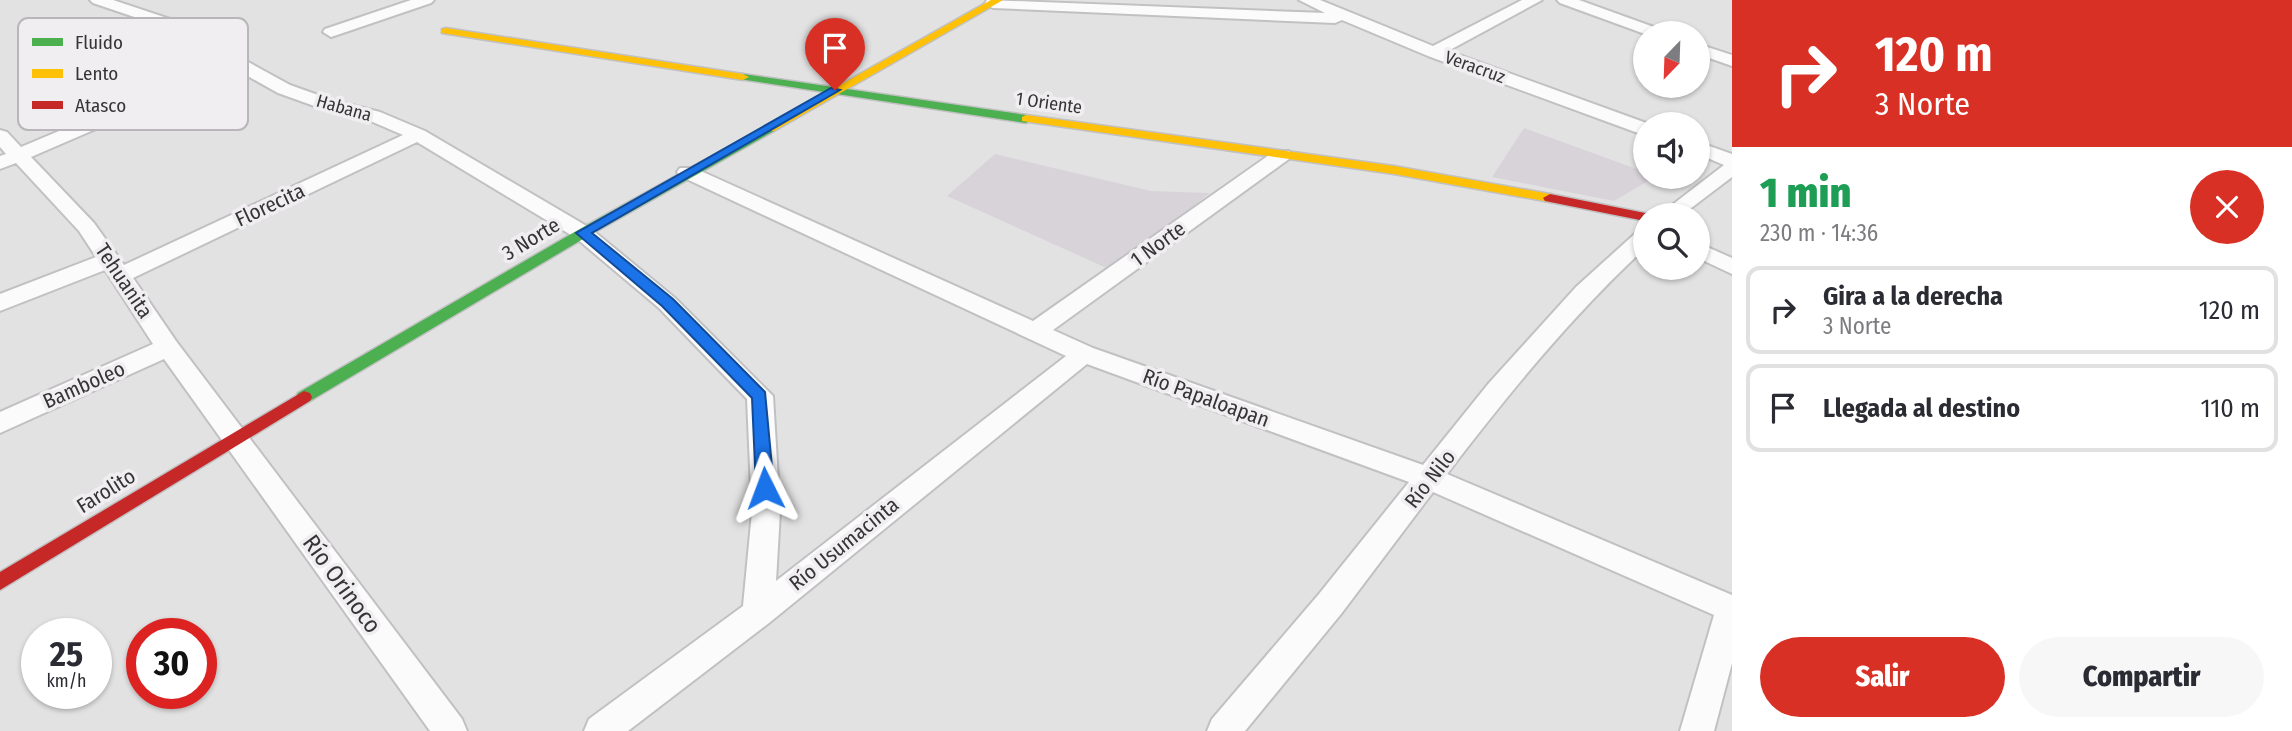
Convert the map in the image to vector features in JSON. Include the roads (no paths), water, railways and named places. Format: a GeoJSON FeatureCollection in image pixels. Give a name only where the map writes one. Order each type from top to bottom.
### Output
{"type":"FeatureCollection","features":[{"type":"Feature","properties":{"kind":"street","name":"Habana"},"geometry":{"type":"LineString","coordinates":[[98,0],[152,18]]}},
{"type":"Feature","properties":{"kind":"street"},"geometry":{"type":"LineString","coordinates":[[331,32],[426,0]]}},
{"type":"Feature","properties":{"kind":"street","name":"Veracruz"},"geometry":{"type":"LineString","coordinates":[[1307,0],[1347,19],[1633,125]]}},
{"type":"Feature","properties":{"kind":"street"},"geometry":{"type":"LineString","coordinates":[[1434,52],[1534,0]]}},
{"type":"Feature","properties":{"kind":"street"},"geometry":{"type":"LineString","coordinates":[[1565,0],[1633,25]]}},
{"type":"Feature","properties":{"kind":"street"},"geometry":{"type":"LineString","coordinates":[[995,2],[1347,19]]}},
{"type":"Feature","properties":{"kind":"street","name":"3 Norte"},"geometry":{"type":"LineString","coordinates":[[235,437],[687,172],[995,2]]}},
{"type":"Feature","properties":{"kind":"street","name":"1 Oriente"},"geometry":{"type":"LineString","coordinates":[[446,32],[913,104],[1483,185],[1633,215]]}},
{"type":"Feature","properties":{"kind":"street"},"geometry":{"type":"LineString","coordinates":[[1710,53],[1732,61]]}},
{"type":"Feature","properties":{"kind":"street","name":"Habana"},"geometry":{"type":"LineString","coordinates":[[248,69],[284,89],[326,104],[374,116],[418,135],[583,233],[667,303],[760,396],[766,512],[758,613]]}},
{"type":"Feature","properties":{"kind":"street"},"geometry":{"type":"LineString","coordinates":[[0,163],[79,130]]}},
{"type":"Feature","properties":{"kind":"street","name":"Florecita"},"geometry":{"type":"LineString","coordinates":[[0,303],[116,267],[418,135]]}},
{"type":"Feature","properties":{"kind":"street","name":"Tehuanita"},"geometry":{"type":"LineString","coordinates":[[0,136],[80,219],[116,267],[167,347],[235,437]]}},
{"type":"Feature","properties":{"kind":"street"},"geometry":{"type":"LineString","coordinates":[[1710,153],[1732,161]]}},
{"type":"Feature","properties":{"kind":"street","name":"1 Norte"},"geometry":{"type":"LineString","coordinates":[[1034,332],[1282,155]]}},
{"type":"Feature","properties":{"kind":"street"},"geometry":{"type":"LineString","coordinates":[[1685,203],[1732,168]]}},
{"type":"Feature","properties":{"kind":"street","name":"Río Papaloapan"},"geometry":{"type":"LineString","coordinates":[[687,172],[1084,354],[1430,479],[1731,609]]}},
{"type":"Feature","properties":{"kind":"street","name":"Río Nilo"},"geometry":{"type":"LineString","coordinates":[[1224,731],[1430,479],[1498,389],[1575,301],[1633,247]]}},
{"type":"Feature","properties":{"kind":"street"},"geometry":{"type":"LineString","coordinates":[[1710,256],[1732,267]]}},
{"type":"Feature","properties":{"kind":"street","name":"Bamboleo"},"geometry":{"type":"LineString","coordinates":[[0,423],[167,347]]}},
{"type":"Feature","properties":{"kind":"street","name":"Río Usumacinta"},"geometry":{"type":"LineString","coordinates":[[601,731],[758,613],[1084,354]]}},
{"type":"Feature","properties":{"kind":"street","name":"Farolito"},"geometry":{"type":"LineString","coordinates":[[0,582],[235,437]]}},
{"type":"Feature","properties":{"kind":"street","name":"Río Orinoco"},"geometry":{"type":"LineString","coordinates":[[235,437],[450,731]]}},
{"type":"Feature","properties":{"kind":"street"},"geometry":{"type":"LineString","coordinates":[[1697,731],[1731,609]]}}]}
